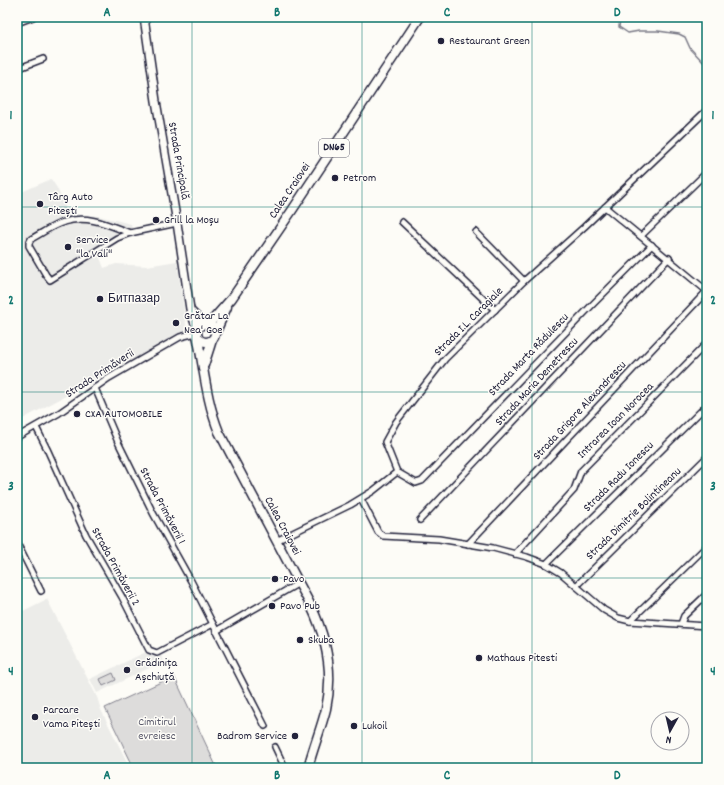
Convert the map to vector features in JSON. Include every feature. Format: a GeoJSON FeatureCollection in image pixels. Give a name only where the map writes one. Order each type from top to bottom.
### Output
{"type":"FeatureCollection","features":[{"type":"Feature","properties":{"kind":"main road","name":"Strada Principală"},"geometry":{"type":"LineString","coordinates":[[144,17],[156,101],[190,309],[196,333]]}},
{"type":"Feature","properties":{"kind":"main road","name":"Calea Craiovei"},"geometry":{"type":"LineString","coordinates":[[203,366],[213,337],[232,298],[306,190],[420,17]]}},
{"type":"Feature","properties":{"kind":"main road","name":"Calea Craiovei"},"geometry":{"type":"LineString","coordinates":[[207,324],[232,298]]}},
{"type":"Feature","properties":{"kind":"main road"},"geometry":{"type":"LineString","coordinates":[[190,309],[207,324],[214,328],[213,337],[206,342],[200,340],[196,333]]}},
{"type":"Feature","properties":{"kind":"main road","name":"DN65"},"geometry":{"type":"LineString","coordinates":[[196,333],[201,325],[207,324]]}},
{"type":"Feature","properties":{"kind":"main road","name":"Calea Craiovei"},"geometry":{"type":"LineString","coordinates":[[196,333],[209,403],[219,432],[320,625],[328,654],[329,679],[326,707],[308,768]]}},
{"type":"Feature","properties":{"kind":"street"},"geometry":{"type":"LineString","coordinates":[[17,23],[33,17]]}},
{"type":"Feature","properties":{"kind":"street"},"geometry":{"type":"LineString","coordinates":[[17,69],[43,59]]}},
{"type":"Feature","properties":{"kind":"street","name":"Strada I.L. Caragiale"},"geometry":{"type":"LineString","coordinates":[[397,472],[385,442],[387,435],[400,415],[445,359],[524,281],[605,207],[707,110]]}},
{"type":"Feature","properties":{"kind":"street"},"geometry":{"type":"LineString","coordinates":[[641,236],[707,172]]}},
{"type":"Feature","properties":{"kind":"street"},"geometry":{"type":"LineString","coordinates":[[605,207],[707,291]]}},
{"type":"Feature","properties":{"kind":"street"},"geometry":{"type":"LineString","coordinates":[[130,233],[99,221],[87,219],[72,220],[63,222],[31,239],[29,246],[50,280],[117,238],[130,233],[177,223]]}},
{"type":"Feature","properties":{"kind":"street"},"geometry":{"type":"LineString","coordinates":[[402,222],[495,310]]}},
{"type":"Feature","properties":{"kind":"street"},"geometry":{"type":"LineString","coordinates":[[476,232],[524,281]]}},
{"type":"Feature","properties":{"kind":"street","name":"Strada Marta Rădulescu"},"geometry":{"type":"LineString","coordinates":[[397,472],[416,483],[422,481],[594,302],[652,245]]}},
{"type":"Feature","properties":{"kind":"street","name":"Strada Maria Demetrescu"},"geometry":{"type":"LineString","coordinates":[[420,520],[668,258]]}},
{"type":"Feature","properties":{"kind":"street","name":"Strada Grigore Alexandrescu"},"geometry":{"type":"LineString","coordinates":[[468,544],[707,291]]}},
{"type":"Feature","properties":{"kind":"street","name":"Strada Primăverii"},"geometry":{"type":"LineString","coordinates":[[17,437],[36,427],[109,378],[180,337],[196,333]]}},
{"type":"Feature","properties":{"kind":"street","name":"Intrarea Ioan Norocea"},"geometry":{"type":"LineString","coordinates":[[515,554],[574,490],[581,471],[707,343]]}},
{"type":"Feature","properties":{"kind":"street","name":"Strada Primăverii 1"},"geometry":{"type":"LineString","coordinates":[[95,388],[110,424],[153,513],[213,624],[265,726]]}},
{"type":"Feature","properties":{"kind":"street","name":"Strada Radu Ionescu"},"geometry":{"type":"LineString","coordinates":[[546,564],[707,405]]}},
{"type":"Feature","properties":{"kind":"street","name":"Strada Primăverii 2"},"geometry":{"type":"LineString","coordinates":[[36,427],[86,535],[122,597],[149,650],[157,653],[213,624]]}},
{"type":"Feature","properties":{"kind":"street","name":"Strada Dimitrie Bolintineanu"},"geometry":{"type":"LineString","coordinates":[[576,586],[707,457]]}},
{"type":"Feature","properties":{"kind":"street"},"geometry":{"type":"LineString","coordinates":[[276,541],[360,499],[373,491],[397,472]]}},
{"type":"Feature","properties":{"kind":"street"},"geometry":{"type":"LineString","coordinates":[[360,499],[378,532],[384,536],[439,539],[515,554],[546,564],[561,573],[604,610],[618,618],[630,622],[707,626]]}},
{"type":"Feature","properties":{"kind":"street"},"geometry":{"type":"LineString","coordinates":[[17,543],[41,591]]}},
{"type":"Feature","properties":{"kind":"street"},"geometry":{"type":"LineString","coordinates":[[630,622],[707,546]]}},
{"type":"Feature","properties":{"kind":"street"},"geometry":{"type":"LineString","coordinates":[[216,631],[299,583]]}},
{"type":"Feature","properties":{"kind":"street"},"geometry":{"type":"LineString","coordinates":[[681,624],[684,616],[707,594]]}},
{"type":"Feature","properties":{"kind":"street"},"geometry":{"type":"LineString","coordinates":[[275,747],[285,768]]}},
{"type":"Feature","properties":{"kind":"shaded area","name":"Битпазар"},"geometry":{"type":"Polygon","coordinates":[[[51,179],[57,188],[68,214],[99,216],[131,224],[134,236],[115,242],[98,253],[104,268],[116,264],[147,266],[177,261],[187,331],[17,422],[17,194],[51,179]]]}},
{"type":"Feature","properties":{"kind":"shaded area"},"geometry":{"type":"Polygon","coordinates":[[[47,599],[97,697],[101,710],[130,768],[17,768],[17,614],[47,599]]]}},
{"type":"Feature","properties":{"kind":"shaded area","name":"Grădinița Așchiuță"},"geometry":{"type":"Polygon","coordinates":[[[148,651],[152,657],[160,654],[164,661],[97,693],[90,679],[148,651]]]}},
{"type":"Feature","properties":{"kind":"green space"},"geometry":{"type":"Polygon","coordinates":[[[113,673],[116,680],[103,686],[100,679],[113,673]]]}},
{"type":"Feature","properties":{"kind":"green space","name":"Cimitirul evreiesc"},"geometry":{"type":"Polygon","coordinates":[[[174,676],[217,768],[134,768],[105,708],[174,676]]]}},
{"type":"Feature","properties":{"kind":"waterway"},"geometry":{"type":"LineString","coordinates":[[620,17],[619,27],[628,33],[639,31],[658,31],[679,34],[685,37],[690,48],[706,65],[707,69]]}},
{"type":"Feature","properties":{"kind":"waterway"},"geometry":{"type":"LineString","coordinates":[[680,768],[692,768]]}},
{"type":"Feature","properties":{"kind":"place","name":"Restaurant Green"},"geometry":{"type":"Point","coordinates":[441,41]}},
{"type":"Feature","properties":{"kind":"place","name":"Petrom"},"geometry":{"type":"Point","coordinates":[335,178]}},
{"type":"Feature","properties":{"kind":"place","name":"Târg Auto Pitești"},"geometry":{"type":"Point","coordinates":[40,204]}},
{"type":"Feature","properties":{"kind":"place","name":"Grill la Moșu"},"geometry":{"type":"Point","coordinates":[156,220]}},
{"type":"Feature","properties":{"kind":"place","name":"Service \"la Vali\""},"geometry":{"type":"Point","coordinates":[68,247]}},
{"type":"Feature","properties":{"kind":"place","name":"Битпазар"},"geometry":{"type":"Point","coordinates":[100,299]}},
{"type":"Feature","properties":{"kind":"place","name":"Grătar La Nea' Goe"},"geometry":{"type":"Point","coordinates":[176,323]}},
{"type":"Feature","properties":{"kind":"place","name":"CXA AUTOMOBILE"},"geometry":{"type":"Point","coordinates":[77,414]}},
{"type":"Feature","properties":{"kind":"place","name":"Pavo"},"geometry":{"type":"Point","coordinates":[275,579]}},
{"type":"Feature","properties":{"kind":"place","name":"Pavo Pub"},"geometry":{"type":"Point","coordinates":[272,606]}},
{"type":"Feature","properties":{"kind":"place","name":"Skuba"},"geometry":{"type":"Point","coordinates":[300,640]}},
{"type":"Feature","properties":{"kind":"place","name":"Mathaus Pitesti"},"geometry":{"type":"Point","coordinates":[479,658]}},
{"type":"Feature","properties":{"kind":"place","name":"Grădinița Așchiuță"},"geometry":{"type":"Point","coordinates":[127,670]}},
{"type":"Feature","properties":{"kind":"place","name":"Parcare Vama Pitești"},"geometry":{"type":"Point","coordinates":[35,717]}},
{"type":"Feature","properties":{"kind":"place","name":"Lukoil"},"geometry":{"type":"Point","coordinates":[354,726]}},
{"type":"Feature","properties":{"kind":"place","name":"Badrom Service"},"geometry":{"type":"Point","coordinates":[295,736]}}]}
